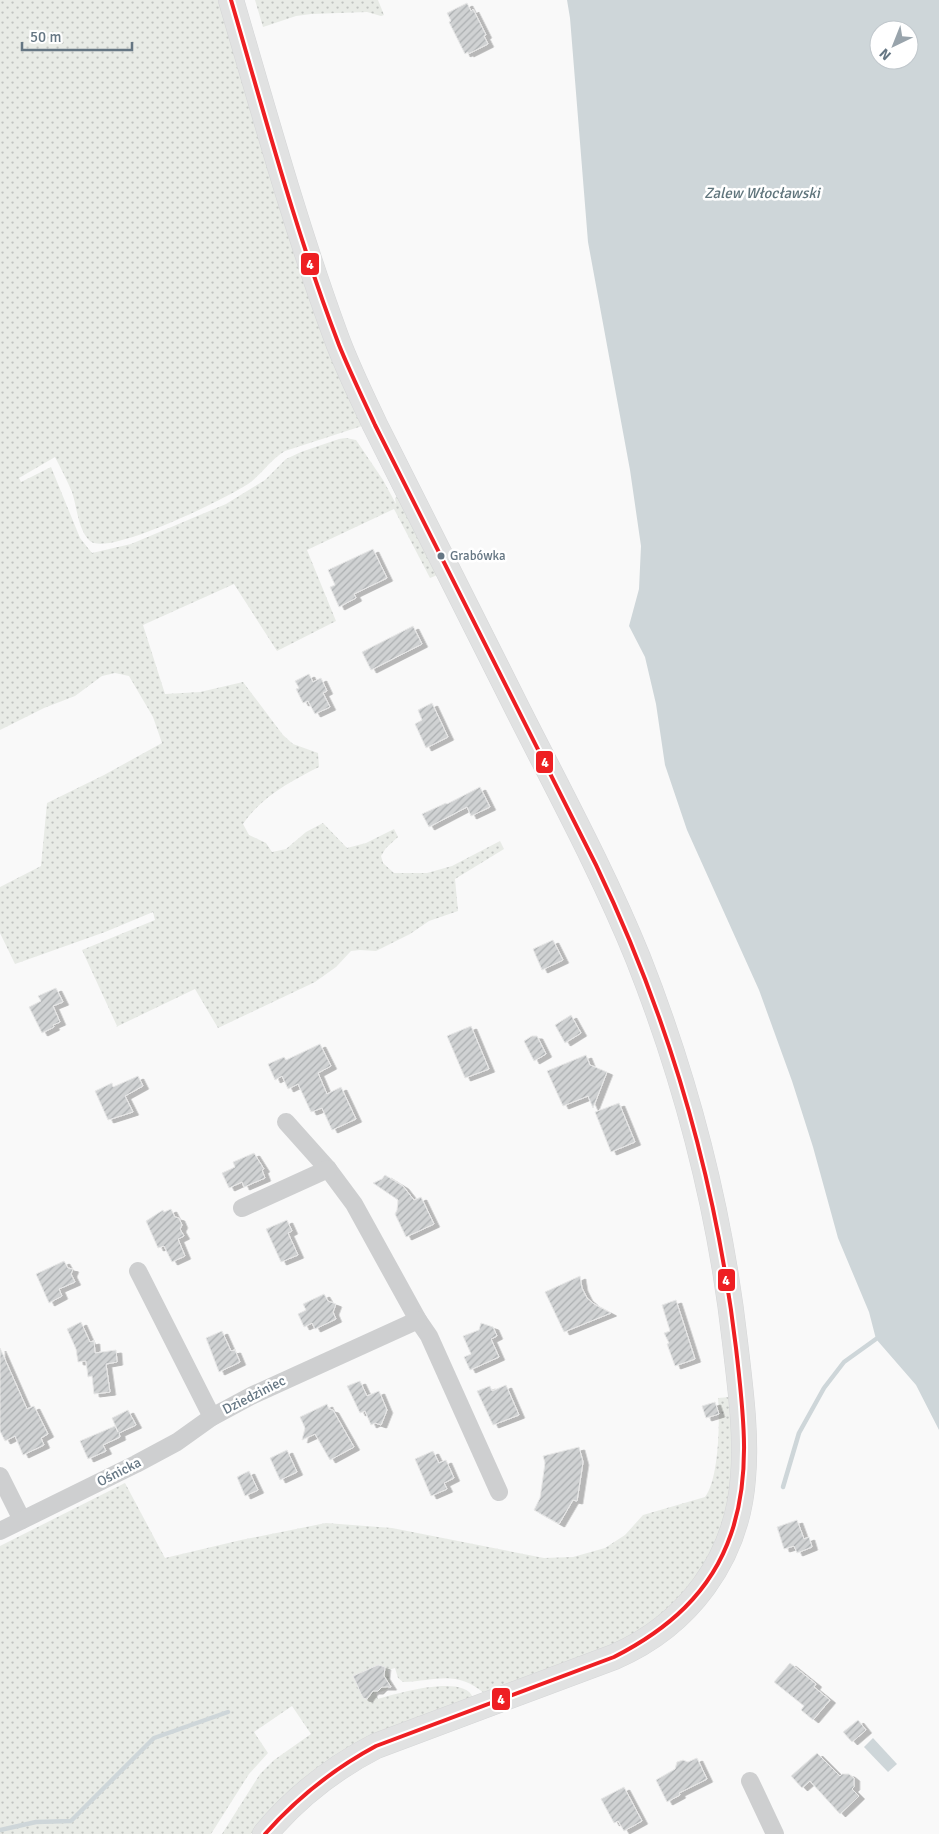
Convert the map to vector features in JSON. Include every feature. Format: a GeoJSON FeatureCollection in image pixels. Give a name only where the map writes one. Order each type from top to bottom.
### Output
{"type":"FeatureCollection","features":[{"type":"Feature","properties":{"kind":"street"},"geometry":{"type":"LineString","coordinates":[[231,0],[302,236],[335,335],[350,372],[579,831],[637,956],[686,1096],[707,1177],[726,1267],[739,1379],[744,1450],[742,1491],[737,1517],[729,1540],[712,1574],[674,1621],[645,1642],[614,1657],[376,1746],[356,1756],[321,1779],[290,1806],[265,1834]]}},
{"type":"Feature","properties":{"kind":"street"},"geometry":{"type":"LineString","coordinates":[[286,1122],[328,1169],[354,1204],[418,1320],[429,1336],[499,1492]]}},
{"type":"Feature","properties":{"kind":"street"},"geometry":{"type":"LineString","coordinates":[[242,1208],[328,1169]]}},
{"type":"Feature","properties":{"kind":"street","name":"Dziedziniec"},"geometry":{"type":"LineString","coordinates":[[138,1271],[212,1417],[261,1391],[418,1320]]}},
{"type":"Feature","properties":{"kind":"street","name":"Ośnicka"},"geometry":{"type":"LineString","coordinates":[[0,1531],[177,1442],[212,1417]]}},
{"type":"Feature","properties":{"kind":"street"},"geometry":{"type":"LineString","coordinates":[[0,1476],[22,1520]]}},
{"type":"Feature","properties":{"kind":"street"},"geometry":{"type":"LineString","coordinates":[[750,1781],[776,1834]]}},
{"type":"Feature","properties":{"kind":"shaded area"},"geometry":{"type":"Polygon","coordinates":[[[0,0],[221,0],[362,426],[285,451],[248,484],[168,524],[119,541],[101,544],[90,541],[83,531],[72,492],[55,457],[19,478],[21,482],[51,467],[80,538],[92,553],[131,544],[226,504],[265,480],[286,459],[301,452],[339,439],[356,440],[383,480],[396,504],[395,498],[401,494],[440,574],[430,578],[394,509],[307,550],[336,621],[277,651],[234,584],[143,625],[165,694],[200,692],[243,682],[283,735],[293,744],[318,753],[319,767],[277,791],[250,814],[243,824],[249,835],[266,843],[272,852],[286,849],[306,832],[323,823],[347,848],[366,843],[394,829],[398,837],[386,848],[381,856],[383,863],[394,873],[427,873],[452,866],[500,841],[504,849],[455,879],[458,911],[429,921],[410,934],[376,951],[351,951],[336,967],[315,982],[218,1028],[195,989],[116,1027],[82,950],[155,920],[153,912],[105,932],[15,964],[0,933],[0,887],[41,866],[47,803],[104,775],[162,743],[153,717],[129,676],[115,673],[102,676],[75,696],[44,708],[0,730],[0,0]]]}},
{"type":"Feature","properties":{"kind":"shaded area"},"geometry":{"type":"Polygon","coordinates":[[[255,0],[378,0],[384,15],[381,16],[367,12],[311,14],[296,16],[263,27],[255,0]]]}},
{"type":"Feature","properties":{"kind":"shaded area"},"geometry":{"type":"Polygon","coordinates":[[[730,1397],[734,1462],[727,1514],[711,1554],[680,1600],[629,1639],[485,1694],[465,1681],[455,1679],[446,1678],[403,1682],[398,1678],[395,1668],[388,1670],[391,1685],[386,1690],[376,1693],[378,1699],[413,1690],[444,1686],[457,1687],[467,1691],[473,1698],[268,1813],[251,1834],[222,1834],[260,1774],[274,1760],[311,1734],[292,1706],[254,1732],[268,1753],[249,1774],[211,1834],[0,1834],[0,1546],[125,1483],[165,1558],[326,1523],[392,1528],[544,1558],[573,1557],[605,1548],[625,1535],[643,1515],[705,1497],[710,1489],[718,1449],[718,1398],[730,1397]]]}},
{"type":"Feature","properties":{"kind":"water","name":"Zalew Włocławski"},"geometry":{"type":"Polygon","coordinates":[[[567,0],[939,0],[939,1430],[916,1385],[876,1339],[869,1312],[838,1238],[813,1147],[792,1081],[759,990],[687,830],[665,765],[656,704],[645,657],[629,626],[639,589],[641,546],[630,470],[588,242],[567,0]]]}},
{"type":"Feature","properties":{"kind":"water"},"geometry":{"type":"Polygon","coordinates":[[[873,1738],[897,1764],[888,1772],[864,1747],[873,1738]]]}},
{"type":"Feature","properties":{"kind":"building"},"geometry":{"type":"Polygon","coordinates":[[[467,3],[471,11],[473,9],[486,35],[484,36],[488,44],[465,54],[449,22],[451,21],[447,13],[467,3]]]}},
{"type":"Feature","properties":{"kind":"building"},"geometry":{"type":"Polygon","coordinates":[[[373,549],[387,578],[354,594],[356,598],[339,607],[330,587],[335,585],[328,570],[373,549]]]}},
{"type":"Feature","properties":{"kind":"building"},"geometry":{"type":"Polygon","coordinates":[[[413,626],[422,644],[371,670],[362,652],[413,626]]]}},
{"type":"Feature","properties":{"kind":"building"},"geometry":{"type":"Polygon","coordinates":[[[309,674],[313,682],[321,678],[327,691],[323,693],[330,707],[315,714],[308,701],[303,703],[296,689],[299,688],[295,681],[309,674]]]}},
{"type":"Feature","properties":{"kind":"building"},"geometry":{"type":"Polygon","coordinates":[[[432,703],[448,737],[426,748],[415,724],[422,720],[418,710],[432,703]]]}},
{"type":"Feature","properties":{"kind":"building"},"geometry":{"type":"Polygon","coordinates":[[[480,787],[490,807],[471,816],[467,807],[429,827],[422,814],[480,787]]]}},
{"type":"Feature","properties":{"kind":"building"},"geometry":{"type":"Polygon","coordinates":[[[553,940],[563,960],[542,970],[533,949],[553,940]]]}},
{"type":"Feature","properties":{"kind":"building"},"geometry":{"type":"Polygon","coordinates":[[[56,988],[63,1002],[53,1006],[60,1022],[42,1033],[29,1007],[41,1001],[38,996],[56,988]]]}},
{"type":"Feature","properties":{"kind":"building"},"geometry":{"type":"Polygon","coordinates":[[[571,1015],[581,1033],[565,1043],[555,1025],[571,1015]]]}},
{"type":"Feature","properties":{"kind":"building"},"geometry":{"type":"Polygon","coordinates":[[[471,1026],[489,1069],[465,1078],[447,1036],[471,1026]]]}},
{"type":"Feature","properties":{"kind":"building"},"geometry":{"type":"Polygon","coordinates":[[[532,1036],[537,1036],[546,1054],[534,1061],[524,1041],[532,1036]]]}},
{"type":"Feature","properties":{"kind":"building"},"geometry":{"type":"Polygon","coordinates":[[[320,1044],[331,1066],[318,1073],[327,1094],[341,1087],[356,1119],[332,1130],[322,1108],[311,1112],[298,1084],[288,1089],[282,1076],[275,1080],[268,1064],[284,1057],[286,1060],[320,1044]]]}},
{"type":"Feature","properties":{"kind":"building"},"geometry":{"type":"Polygon","coordinates":[[[586,1055],[590,1065],[607,1072],[593,1108],[588,1096],[563,1106],[547,1071],[586,1055]]]}},
{"type":"Feature","properties":{"kind":"building"},"geometry":{"type":"Polygon","coordinates":[[[138,1076],[143,1086],[125,1096],[133,1112],[108,1120],[95,1091],[112,1083],[113,1087],[138,1076]]]}},
{"type":"Feature","properties":{"kind":"building"},"geometry":{"type":"Polygon","coordinates":[[[619,1103],[635,1142],[611,1152],[595,1112],[619,1103]]]}},
{"type":"Feature","properties":{"kind":"building"},"geometry":{"type":"Polygon","coordinates":[[[254,1153],[264,1169],[262,1170],[265,1178],[244,1187],[242,1182],[229,1188],[222,1173],[235,1167],[233,1162],[254,1153]]]}},
{"type":"Feature","properties":{"kind":"building"},"geometry":{"type":"Polygon","coordinates":[[[385,1175],[403,1186],[414,1200],[421,1197],[434,1224],[406,1237],[395,1214],[398,1200],[373,1183],[382,1179],[385,1175]]]}},
{"type":"Feature","properties":{"kind":"building"},"geometry":{"type":"Polygon","coordinates":[[[171,1209],[182,1225],[180,1229],[184,1236],[178,1239],[185,1256],[172,1262],[164,1246],[158,1248],[146,1221],[163,1210],[164,1212],[171,1209]]]}},
{"type":"Feature","properties":{"kind":"building"},"geometry":{"type":"Polygon","coordinates":[[[287,1220],[292,1231],[288,1233],[298,1255],[281,1262],[266,1229],[287,1220]]]}},
{"type":"Feature","properties":{"kind":"building"},"geometry":{"type":"Polygon","coordinates":[[[64,1261],[68,1268],[73,1269],[71,1274],[75,1282],[59,1289],[62,1296],[49,1303],[36,1274],[64,1261]]]}},
{"type":"Feature","properties":{"kind":"building"},"geometry":{"type":"Polygon","coordinates":[[[580,1276],[582,1288],[587,1298],[611,1313],[564,1332],[545,1292],[580,1276]]]}},
{"type":"Feature","properties":{"kind":"building"},"geometry":{"type":"Polygon","coordinates":[[[324,1294],[328,1301],[336,1304],[333,1312],[336,1319],[315,1329],[312,1323],[304,1327],[298,1314],[306,1310],[303,1304],[324,1294]]]}},
{"type":"Feature","properties":{"kind":"building"},"geometry":{"type":"Polygon","coordinates":[[[676,1300],[695,1359],[675,1366],[667,1344],[669,1343],[664,1333],[670,1331],[662,1305],[676,1300]]]}},
{"type":"Feature","properties":{"kind":"building"},"geometry":{"type":"Polygon","coordinates":[[[81,1322],[90,1342],[94,1341],[95,1353],[116,1350],[117,1362],[106,1364],[110,1392],[94,1394],[92,1376],[88,1377],[86,1361],[78,1362],[76,1349],[67,1329],[81,1322]]]}},
{"type":"Feature","properties":{"kind":"building"},"geometry":{"type":"Polygon","coordinates":[[[481,1323],[493,1327],[497,1336],[491,1339],[499,1357],[470,1370],[464,1357],[471,1354],[463,1336],[479,1330],[481,1323]]]}},
{"type":"Feature","properties":{"kind":"building"},"geometry":{"type":"Polygon","coordinates":[[[222,1331],[231,1351],[235,1350],[240,1362],[219,1372],[206,1338],[222,1331]]]}},
{"type":"Feature","properties":{"kind":"building"},"geometry":{"type":"Polygon","coordinates":[[[0,1348],[27,1409],[34,1406],[48,1434],[41,1438],[44,1445],[23,1455],[15,1436],[5,1441],[0,1431],[0,1348]]]}},
{"type":"Feature","properties":{"kind":"building"},"geometry":{"type":"Polygon","coordinates":[[[360,1381],[367,1396],[379,1391],[387,1410],[381,1425],[375,1423],[371,1425],[365,1411],[360,1413],[347,1386],[360,1381]]]}},
{"type":"Feature","properties":{"kind":"building"},"geometry":{"type":"Polygon","coordinates":[[[506,1385],[519,1415],[493,1425],[477,1391],[490,1386],[492,1391],[506,1385]]]}},
{"type":"Feature","properties":{"kind":"building"},"geometry":{"type":"Polygon","coordinates":[[[715,1402],[719,1414],[706,1418],[702,1406],[715,1402]]]}},
{"type":"Feature","properties":{"kind":"building"},"geometry":{"type":"Polygon","coordinates":[[[327,1404],[329,1409],[333,1410],[354,1447],[330,1460],[315,1434],[302,1440],[305,1428],[300,1417],[327,1404]]]}},
{"type":"Feature","properties":{"kind":"building"},"geometry":{"type":"Polygon","coordinates":[[[128,1410],[136,1425],[119,1433],[120,1437],[103,1445],[106,1451],[88,1459],[80,1441],[115,1426],[118,1432],[112,1418],[128,1410]]]}},
{"type":"Feature","properties":{"kind":"building"},"geometry":{"type":"Polygon","coordinates":[[[579,1447],[583,1462],[577,1501],[573,1500],[559,1524],[534,1510],[540,1498],[545,1463],[543,1456],[579,1447]]]}},
{"type":"Feature","properties":{"kind":"building"},"geometry":{"type":"Polygon","coordinates":[[[287,1450],[297,1472],[280,1480],[270,1458],[287,1450]]]}},
{"type":"Feature","properties":{"kind":"building"},"geometry":{"type":"Polygon","coordinates":[[[433,1451],[439,1463],[446,1460],[454,1478],[444,1483],[447,1489],[431,1496],[415,1459],[433,1451]]]}},
{"type":"Feature","properties":{"kind":"building"},"geometry":{"type":"Polygon","coordinates":[[[249,1471],[258,1490],[245,1496],[237,1477],[249,1471]]]}},
{"type":"Feature","properties":{"kind":"building"},"geometry":{"type":"Polygon","coordinates":[[[797,1520],[804,1539],[809,1537],[812,1547],[797,1553],[794,1546],[784,1549],[777,1527],[797,1520]]]}},
{"type":"Feature","properties":{"kind":"building"},"geometry":{"type":"Polygon","coordinates":[[[790,1663],[816,1684],[814,1687],[830,1700],[813,1720],[801,1710],[804,1706],[774,1682],[790,1663]]]}},
{"type":"Feature","properties":{"kind":"building"},"geometry":{"type":"Polygon","coordinates":[[[378,1665],[385,1667],[384,1676],[391,1687],[382,1687],[378,1691],[373,1691],[367,1699],[363,1698],[353,1676],[378,1665]]]}},
{"type":"Feature","properties":{"kind":"building"},"geometry":{"type":"Polygon","coordinates":[[[858,1720],[866,1730],[852,1742],[843,1732],[858,1720]]]}},
{"type":"Feature","properties":{"kind":"building"},"geometry":{"type":"Polygon","coordinates":[[[817,1753],[840,1776],[842,1774],[849,1774],[854,1778],[854,1787],[852,1789],[859,1796],[840,1814],[810,1781],[802,1788],[791,1776],[817,1753]]]}},
{"type":"Feature","properties":{"kind":"building"},"geometry":{"type":"Polygon","coordinates":[[[697,1758],[707,1779],[679,1793],[680,1795],[667,1802],[656,1780],[675,1769],[677,1762],[683,1760],[688,1762],[697,1758]]]}},
{"type":"Feature","properties":{"kind":"building"},"geometry":{"type":"Polygon","coordinates":[[[624,1787],[642,1821],[624,1831],[618,1821],[614,1823],[601,1799],[624,1787]]]}},
{"type":"Feature","properties":{"kind":"waterway"},"geometry":{"type":"LineString","coordinates":[[783,1487],[799,1433],[824,1388],[844,1362],[876,1339]]}},
{"type":"Feature","properties":{"kind":"waterway"},"geometry":{"type":"LineString","coordinates":[[0,1830],[36,1822],[71,1821],[154,1738],[228,1712]]}},
{"type":"Feature","properties":{"kind":"transit line","name":"4"},"geometry":{"type":"LineString","coordinates":[[231,0],[295,217],[323,303],[343,355],[375,425],[596,865],[646,981],[686,1101],[716,1223],[736,1348],[744,1442],[742,1488],[731,1534],[712,1574],[685,1608],[669,1622],[652,1635],[614,1657],[376,1746],[345,1764],[316,1785],[265,1834]]}},
{"type":"Feature","properties":{"kind":"place","name":"Grabówka"},"geometry":{"type":"Point","coordinates":[441,556]}}]}
